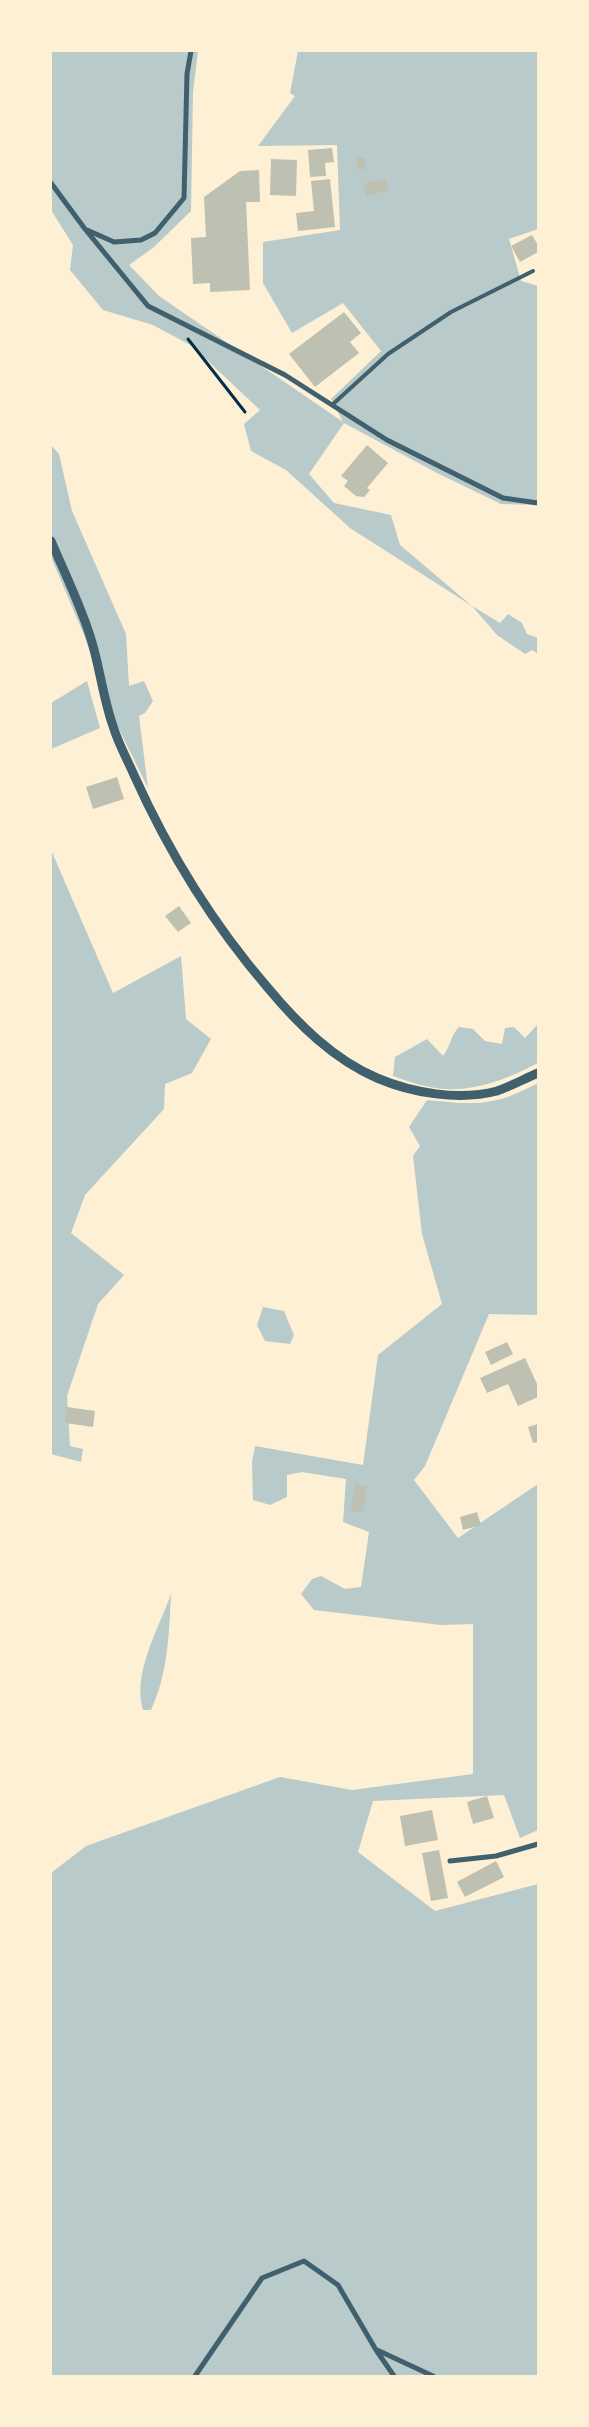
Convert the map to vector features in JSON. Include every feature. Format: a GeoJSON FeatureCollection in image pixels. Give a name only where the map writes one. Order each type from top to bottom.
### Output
{"type":"FeatureCollection","features":[{"type":"Feature","properties":{"kind":"street"},"geometry":{"type":"LineString","coordinates":[[85,228],[114,242],[141,240],[155,233],[184,198],[187,74],[191,51]]}},
{"type":"Feature","properties":{"kind":"street"},"geometry":{"type":"LineString","coordinates":[[51,183],[148,306],[285,375],[387,440],[503,498],[538,503]]}},
{"type":"Feature","properties":{"kind":"street"},"geometry":{"type":"LineString","coordinates":[[51,541],[91,640],[113,726],[161,832],[193,889],[226,936],[281,1003],[303,1026],[336,1054],[354,1066],[394,1084],[446,1094],[480,1094],[497,1090],[538,1073]]}},
{"type":"Feature","properties":{"kind":"street"},"geometry":{"type":"LineString","coordinates":[[450,1861],[496,1856],[538,1844]]}},
{"type":"Feature","properties":{"kind":"street"},"geometry":{"type":"LineString","coordinates":[[195,2376],[262,2278],[304,2261],[338,2284],[376,2350],[394,2376]]}},
{"type":"Feature","properties":{"kind":"street"},"geometry":{"type":"LineString","coordinates":[[376,2350],[433,2376]]}},
{"type":"Feature","properties":{"kind":"lane"},"geometry":{"type":"LineString","coordinates":[[332,405],[388,354],[452,312],[533,271]]}},
{"type":"Feature","properties":{"kind":"path"},"geometry":{"type":"LineString","coordinates":[[170,317],[245,412]]}},
{"type":"Feature","properties":{"kind":"shaded area"},"geometry":{"type":"Polygon","coordinates":[[[51,51],[198,51],[193,92],[191,211],[154,247],[129,265],[159,296],[343,422],[331,399],[381,351],[343,303],[292,333],[263,283],[263,242],[340,230],[337,145],[258,146],[295,96],[290,93],[298,51],[538,51],[538,229],[509,239],[521,281],[538,286],[538,505],[501,504],[437,473],[344,423],[309,474],[334,503],[391,515],[400,545],[472,606],[350,528],[286,470],[251,451],[244,424],[260,410],[192,346],[153,325],[103,310],[70,270],[73,245],[51,210],[51,51]]]}},
{"type":"Feature","properties":{"kind":"shaded area"},"geometry":{"type":"Polygon","coordinates":[[[51,445],[59,454],[72,511],[126,634],[129,686],[144,681],[153,701],[145,713],[139,716],[148,788],[115,721],[84,635],[51,557],[51,445]]]}},
{"type":"Feature","properties":{"kind":"shaded area"},"geometry":{"type":"Polygon","coordinates":[[[472,606],[500,623],[508,614],[522,623],[527,634],[538,638],[538,654],[532,650],[525,654],[497,635],[472,606]]]}},
{"type":"Feature","properties":{"kind":"shaded area"},"geometry":{"type":"Polygon","coordinates":[[[87,681],[100,728],[51,749],[51,703],[87,681]]]}},
{"type":"Feature","properties":{"kind":"shaded area"},"geometry":{"type":"Polygon","coordinates":[[[51,850],[113,993],[181,956],[186,1019],[211,1039],[192,1073],[165,1084],[164,1109],[85,1195],[71,1233],[124,1275],[98,1304],[67,1396],[70,1446],[83,1449],[81,1462],[51,1454],[51,850]]]}},
{"type":"Feature","properties":{"kind":"shaded area"},"geometry":{"type":"Polygon","coordinates":[[[538,1024],[538,1063],[513,1075],[486,1084],[458,1089],[430,1087],[393,1076],[395,1057],[427,1039],[443,1056],[459,1027],[473,1029],[485,1041],[502,1044],[505,1028],[514,1027],[525,1038],[538,1024]]]}},
{"type":"Feature","properties":{"kind":"shaded area"},"geometry":{"type":"Polygon","coordinates":[[[538,1083],[538,1315],[489,1314],[425,1466],[414,1480],[458,1538],[538,1484],[538,1830],[520,1838],[504,1795],[373,1801],[358,1852],[435,1911],[538,1884],[538,2376],[51,2376],[51,1873],[86,1846],[280,1777],[352,1790],[473,1774],[473,1624],[441,1625],[314,1610],[301,1594],[312,1579],[321,1576],[345,1589],[361,1587],[369,1532],[343,1522],[346,1479],[302,1472],[287,1475],[287,1497],[270,1505],[253,1500],[252,1462],[255,1446],[363,1465],[378,1355],[442,1304],[422,1234],[413,1156],[420,1146],[409,1127],[427,1100],[459,1103],[484,1102],[509,1096],[538,1083]]]}},
{"type":"Feature","properties":{"kind":"shaded area"},"geometry":{"type":"Polygon","coordinates":[[[263,1307],[284,1311],[294,1335],[290,1344],[265,1341],[257,1325],[263,1307]]]}},
{"type":"Feature","properties":{"kind":"shaded area"},"geometry":{"type":"Polygon","coordinates":[[[171,1594],[167,1653],[161,1682],[151,1710],[143,1710],[141,1681],[144,1666],[148,1651],[171,1594]]]}},
{"type":"Feature","properties":{"kind":"building"},"geometry":{"type":"Polygon","coordinates":[[[332,148],[334,162],[325,163],[326,176],[310,177],[308,150],[332,148]]]}},
{"type":"Feature","properties":{"kind":"building"},"geometry":{"type":"Polygon","coordinates":[[[357,158],[365,158],[365,169],[357,169],[357,158]]]}},
{"type":"Feature","properties":{"kind":"building"},"geometry":{"type":"Polygon","coordinates":[[[271,159],[297,160],[296,196],[270,195],[271,159]]]}},
{"type":"Feature","properties":{"kind":"building"},"geometry":{"type":"Polygon","coordinates":[[[259,170],[260,202],[246,202],[250,290],[210,292],[210,283],[193,284],[191,238],[206,237],[204,197],[240,171],[259,170]]]}},
{"type":"Feature","properties":{"kind":"building"},"geometry":{"type":"Polygon","coordinates":[[[386,178],[389,190],[367,196],[363,184],[386,178]]]}},
{"type":"Feature","properties":{"kind":"building"},"geometry":{"type":"Polygon","coordinates":[[[330,179],[335,227],[298,231],[296,213],[314,211],[311,181],[330,179]]]}},
{"type":"Feature","properties":{"kind":"building"},"geometry":{"type":"Polygon","coordinates":[[[532,235],[538,245],[538,252],[520,262],[511,246],[532,235]]]}},
{"type":"Feature","properties":{"kind":"building"},"geometry":{"type":"Polygon","coordinates":[[[344,312],[361,333],[350,342],[359,353],[315,387],[289,354],[344,312]]]}},
{"type":"Feature","properties":{"kind":"building"},"geometry":{"type":"Polygon","coordinates":[[[367,445],[388,463],[367,488],[370,490],[364,497],[356,496],[344,486],[348,481],[341,476],[367,445]]]}},
{"type":"Feature","properties":{"kind":"building"},"geometry":{"type":"Polygon","coordinates":[[[117,777],[124,799],[93,809],[86,787],[117,777]]]}},
{"type":"Feature","properties":{"kind":"building"},"geometry":{"type":"Polygon","coordinates":[[[179,906],[191,923],[178,932],[165,916],[179,906]]]}},
{"type":"Feature","properties":{"kind":"building"},"geometry":{"type":"Polygon","coordinates":[[[507,1342],[513,1354],[491,1365],[485,1352],[507,1342]]]}},
{"type":"Feature","properties":{"kind":"building"},"geometry":{"type":"Polygon","coordinates":[[[525,1358],[538,1386],[538,1397],[518,1406],[508,1384],[487,1393],[480,1378],[525,1358]]]}},
{"type":"Feature","properties":{"kind":"building"},"geometry":{"type":"Polygon","coordinates":[[[67,1407],[95,1411],[93,1427],[65,1423],[67,1407]]]}},
{"type":"Feature","properties":{"kind":"building"},"geometry":{"type":"Polygon","coordinates":[[[538,1424],[538,1442],[533,1443],[528,1427],[538,1424]]]}},
{"type":"Feature","properties":{"kind":"building"},"geometry":{"type":"Polygon","coordinates":[[[355,1484],[367,1486],[363,1512],[351,1511],[355,1484]]]}},
{"type":"Feature","properties":{"kind":"building"},"geometry":{"type":"Polygon","coordinates":[[[477,1512],[481,1525],[463,1530],[460,1517],[477,1512]]]}},
{"type":"Feature","properties":{"kind":"building"},"geometry":{"type":"Polygon","coordinates":[[[487,1796],[494,1818],[473,1824],[467,1802],[487,1796]]]}},
{"type":"Feature","properties":{"kind":"building"},"geometry":{"type":"Polygon","coordinates":[[[432,1810],[438,1840],[405,1846],[400,1816],[432,1810]]]}},
{"type":"Feature","properties":{"kind":"building"},"geometry":{"type":"Polygon","coordinates":[[[439,1850],[448,1898],[431,1901],[422,1853],[439,1850]]]}},
{"type":"Feature","properties":{"kind":"building"},"geometry":{"type":"Polygon","coordinates":[[[496,1861],[504,1877],[465,1897],[457,1882],[496,1861]]]}}]}
